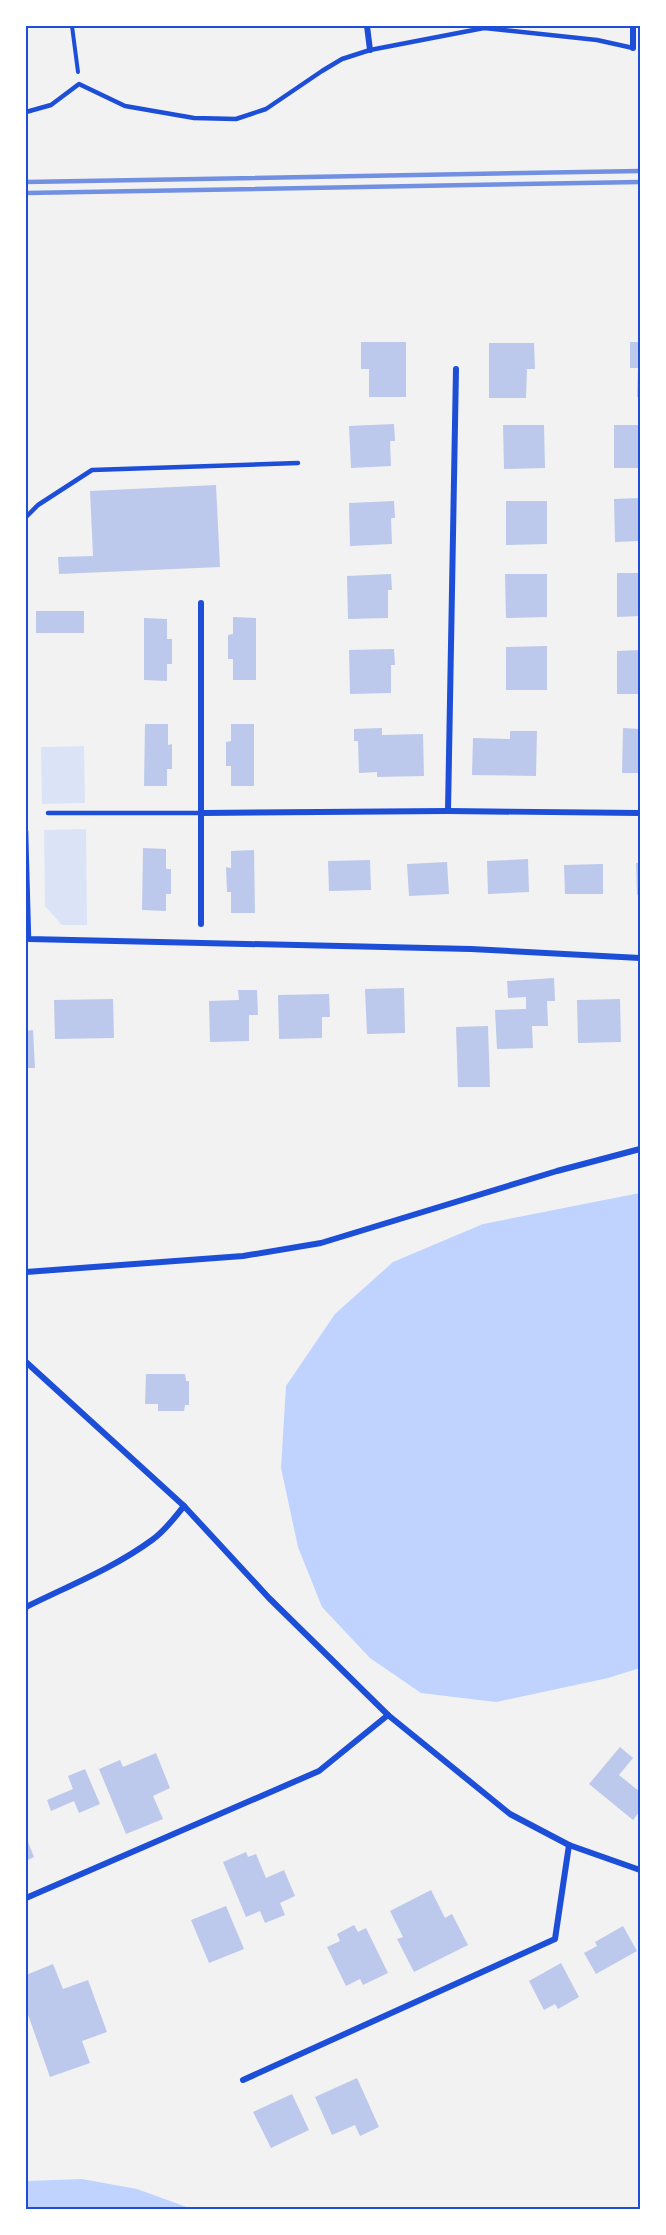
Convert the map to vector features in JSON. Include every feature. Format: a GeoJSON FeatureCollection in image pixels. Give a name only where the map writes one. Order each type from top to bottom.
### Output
{"type":"FeatureCollection","features":[{"type":"Feature","properties":{"kind":"street"},"geometry":{"type":"LineString","coordinates":[[367,26],[370,50]]}},
{"type":"Feature","properties":{"kind":"street"},"geometry":{"type":"LineString","coordinates":[[633,26],[633,48]]}},
{"type":"Feature","properties":{"kind":"street"},"geometry":{"type":"LineString","coordinates":[[448,811],[456,369]]}},
{"type":"Feature","properties":{"kind":"street"},"geometry":{"type":"LineString","coordinates":[[201,603],[203,813],[201,924]]}},
{"type":"Feature","properties":{"kind":"street"},"geometry":{"type":"LineString","coordinates":[[203,813],[448,811],[640,813]]}},
{"type":"Feature","properties":{"kind":"street"},"geometry":{"type":"LineString","coordinates":[[27,938],[471,949],[640,958]]}},
{"type":"Feature","properties":{"kind":"street"},"geometry":{"type":"LineString","coordinates":[[26,1272],[243,1256],[321,1243],[556,1171],[640,1149]]}},
{"type":"Feature","properties":{"kind":"street"},"geometry":{"type":"LineString","coordinates":[[26,1362],[184,1506],[269,1598],[388,1715],[510,1814],[569,1845],[640,1870]]}},
{"type":"Feature","properties":{"kind":"street"},"geometry":{"type":"LineString","coordinates":[[26,1607],[123,1559],[154,1539],[184,1506]]}},
{"type":"Feature","properties":{"kind":"street"},"geometry":{"type":"LineString","coordinates":[[26,1898],[320,1772],[388,1715]]}},
{"type":"Feature","properties":{"kind":"street"},"geometry":{"type":"LineString","coordinates":[[243,2080],[555,1939],[569,1845]]}},
{"type":"Feature","properties":{"kind":"lane"},"geometry":{"type":"LineString","coordinates":[[26,112],[51,105],[80,84],[135,108],[194,118],[236,119],[266,109],[342,59],[370,50],[484,28],[597,40],[633,48]]}},
{"type":"Feature","properties":{"kind":"lane"},"geometry":{"type":"LineString","coordinates":[[26,517],[38,505],[92,470],[298,464]]}},
{"type":"Feature","properties":{"kind":"lane"},"geometry":{"type":"LineString","coordinates":[[48,813],[203,813]]}},
{"type":"Feature","properties":{"kind":"lane"},"geometry":{"type":"LineString","coordinates":[[26,831],[27,938]]}},
{"type":"Feature","properties":{"kind":"path"},"geometry":{"type":"LineString","coordinates":[[72,26],[80,84]]}},
{"type":"Feature","properties":{"kind":"shaded area"},"geometry":{"type":"Polygon","coordinates":[[[84,746],[85,803],[42,804],[41,747],[84,746]]]}},
{"type":"Feature","properties":{"kind":"shaded area"},"geometry":{"type":"Polygon","coordinates":[[[86,829],[87,925],[62,925],[45,906],[44,830],[86,829]]]}},
{"type":"Feature","properties":{"kind":"water"},"geometry":{"type":"Polygon","coordinates":[[[640,1193],[640,1668],[608,1678],[496,1702],[421,1693],[370,1658],[322,1607],[298,1547],[281,1468],[286,1386],[335,1314],[393,1262],[483,1224],[640,1193]]]}},
{"type":"Feature","properties":{"kind":"water"},"geometry":{"type":"Polygon","coordinates":[[[82,2179],[137,2189],[192,2209],[26,2209],[26,2181],[82,2179]]]}},
{"type":"Feature","properties":{"kind":"building"},"geometry":{"type":"Polygon","coordinates":[[[361,342],[406,342],[406,397],[369,397],[369,369],[361,369],[361,342]]]}},
{"type":"Feature","properties":{"kind":"building"},"geometry":{"type":"Polygon","coordinates":[[[630,342],[640,342],[640,397],[637,397],[638,368],[630,368],[630,342]]]}},
{"type":"Feature","properties":{"kind":"building"},"geometry":{"type":"Polygon","coordinates":[[[489,343],[534,343],[535,369],[527,369],[526,398],[489,398],[489,343]]]}},
{"type":"Feature","properties":{"kind":"building"},"geometry":{"type":"Polygon","coordinates":[[[394,424],[395,441],[390,441],[391,466],[351,468],[349,426],[394,424]]]}},
{"type":"Feature","properties":{"kind":"building"},"geometry":{"type":"Polygon","coordinates":[[[503,425],[544,425],[545,468],[504,469],[503,425]]]}},
{"type":"Feature","properties":{"kind":"building"},"geometry":{"type":"Polygon","coordinates":[[[614,425],[640,425],[640,468],[614,468],[614,425]]]}},
{"type":"Feature","properties":{"kind":"building"},"geometry":{"type":"Polygon","coordinates":[[[216,485],[220,567],[59,574],[58,557],[93,556],[90,491],[216,485]]]}},
{"type":"Feature","properties":{"kind":"building"},"geometry":{"type":"Polygon","coordinates":[[[640,498],[640,541],[615,542],[614,499],[640,498]]]}},
{"type":"Feature","properties":{"kind":"building"},"geometry":{"type":"Polygon","coordinates":[[[394,501],[395,518],[391,518],[392,544],[350,546],[349,503],[394,501]]]}},
{"type":"Feature","properties":{"kind":"building"},"geometry":{"type":"Polygon","coordinates":[[[506,501],[547,501],[547,544],[506,545],[506,501]]]}},
{"type":"Feature","properties":{"kind":"building"},"geometry":{"type":"Polygon","coordinates":[[[617,573],[640,573],[640,616],[617,617],[617,573]]]}},
{"type":"Feature","properties":{"kind":"building"},"geometry":{"type":"Polygon","coordinates":[[[391,574],[392,590],[388,590],[388,618],[348,619],[347,576],[391,574]]]}},
{"type":"Feature","properties":{"kind":"building"},"geometry":{"type":"Polygon","coordinates":[[[505,574],[547,574],[547,617],[506,618],[505,574]]]}},
{"type":"Feature","properties":{"kind":"building"},"geometry":{"type":"Polygon","coordinates":[[[36,611],[84,611],[84,633],[36,633],[36,611]]]}},
{"type":"Feature","properties":{"kind":"building"},"geometry":{"type":"Polygon","coordinates":[[[233,617],[256,618],[256,680],[233,680],[233,659],[228,659],[228,635],[233,634],[233,617]]]}},
{"type":"Feature","properties":{"kind":"building"},"geometry":{"type":"Polygon","coordinates":[[[144,618],[167,619],[167,639],[172,639],[172,664],[167,664],[167,681],[144,680],[144,618]]]}},
{"type":"Feature","properties":{"kind":"building"},"geometry":{"type":"Polygon","coordinates":[[[547,646],[547,690],[506,690],[506,647],[547,646]]]}},
{"type":"Feature","properties":{"kind":"building"},"geometry":{"type":"Polygon","coordinates":[[[394,649],[395,665],[391,665],[391,693],[350,694],[349,650],[394,649]]]}},
{"type":"Feature","properties":{"kind":"building"},"geometry":{"type":"Polygon","coordinates":[[[640,650],[640,694],[617,694],[617,651],[640,650]]]}},
{"type":"Feature","properties":{"kind":"building"},"geometry":{"type":"Polygon","coordinates":[[[145,724],[168,724],[168,745],[172,744],[172,769],[167,769],[167,786],[144,786],[145,724]]]}},
{"type":"Feature","properties":{"kind":"building"},"geometry":{"type":"Polygon","coordinates":[[[231,724],[254,724],[254,786],[231,786],[231,766],[226,766],[226,742],[231,741],[231,724]]]}},
{"type":"Feature","properties":{"kind":"building"},"geometry":{"type":"Polygon","coordinates":[[[382,728],[382,735],[423,734],[424,776],[377,777],[377,772],[359,773],[358,741],[354,741],[354,729],[382,728]]]}},
{"type":"Feature","properties":{"kind":"building"},"geometry":{"type":"Polygon","coordinates":[[[623,728],[640,729],[640,773],[622,773],[623,728]]]}},
{"type":"Feature","properties":{"kind":"building"},"geometry":{"type":"Polygon","coordinates":[[[510,731],[537,731],[536,776],[472,775],[473,738],[510,739],[510,731]]]}},
{"type":"Feature","properties":{"kind":"building"},"geometry":{"type":"Polygon","coordinates":[[[143,848],[166,849],[166,869],[171,869],[171,894],[166,894],[166,911],[142,910],[143,848]]]}},
{"type":"Feature","properties":{"kind":"building"},"geometry":{"type":"Polygon","coordinates":[[[254,850],[255,913],[231,913],[231,892],[227,892],[226,867],[231,868],[231,851],[254,850]]]}},
{"type":"Feature","properties":{"kind":"building"},"geometry":{"type":"Polygon","coordinates":[[[528,859],[529,892],[488,894],[487,861],[528,859]]]}},
{"type":"Feature","properties":{"kind":"building"},"geometry":{"type":"Polygon","coordinates":[[[370,860],[371,890],[329,891],[328,861],[370,860]]]}},
{"type":"Feature","properties":{"kind":"building"},"geometry":{"type":"Polygon","coordinates":[[[447,862],[449,894],[409,896],[407,864],[447,862]]]}},
{"type":"Feature","properties":{"kind":"building"},"geometry":{"type":"Polygon","coordinates":[[[636,863],[640,863],[640,894],[637,895],[636,863]]]}},
{"type":"Feature","properties":{"kind":"building"},"geometry":{"type":"Polygon","coordinates":[[[603,864],[603,894],[565,894],[564,865],[603,864]]]}},
{"type":"Feature","properties":{"kind":"building"},"geometry":{"type":"Polygon","coordinates":[[[554,978],[555,1001],[547,1001],[548,1026],[532,1026],[533,1048],[497,1049],[495,1010],[526,1009],[526,997],[508,998],[507,981],[554,978]]]}},
{"type":"Feature","properties":{"kind":"building"},"geometry":{"type":"Polygon","coordinates":[[[404,988],[405,1033],[367,1034],[365,989],[404,988]]]}},
{"type":"Feature","properties":{"kind":"building"},"geometry":{"type":"Polygon","coordinates":[[[238,990],[257,990],[258,1015],[249,1015],[249,1041],[210,1042],[209,1001],[239,1000],[238,990]]]}},
{"type":"Feature","properties":{"kind":"building"},"geometry":{"type":"Polygon","coordinates":[[[329,994],[330,1017],[322,1017],[322,1038],[279,1039],[278,995],[329,994]]]}},
{"type":"Feature","properties":{"kind":"building"},"geometry":{"type":"Polygon","coordinates":[[[113,999],[114,1038],[55,1039],[54,1000],[113,999]]]}},
{"type":"Feature","properties":{"kind":"building"},"geometry":{"type":"Polygon","coordinates":[[[620,999],[621,1042],[578,1043],[577,1000],[620,999]]]}},
{"type":"Feature","properties":{"kind":"building"},"geometry":{"type":"Polygon","coordinates":[[[488,1026],[490,1087],[458,1087],[456,1027],[488,1026]]]}},
{"type":"Feature","properties":{"kind":"building"},"geometry":{"type":"Polygon","coordinates":[[[33,1030],[35,1068],[26,1068],[26,1031],[33,1030]]]}},
{"type":"Feature","properties":{"kind":"building"},"geometry":{"type":"Polygon","coordinates":[[[146,1374],[185,1374],[186,1381],[189,1381],[189,1405],[185,1405],[184,1411],[158,1411],[158,1404],[145,1404],[146,1374]]]}},
{"type":"Feature","properties":{"kind":"building"},"geometry":{"type":"Polygon","coordinates":[[[620,1747],[633,1758],[619,1775],[640,1792],[640,1811],[633,1820],[589,1784],[620,1747]]]}},
{"type":"Feature","properties":{"kind":"building"},"geometry":{"type":"Polygon","coordinates":[[[156,1753],[170,1788],[153,1796],[163,1819],[126,1834],[99,1769],[120,1760],[123,1767],[156,1753]]]}},
{"type":"Feature","properties":{"kind":"building"},"geometry":{"type":"Polygon","coordinates":[[[85,1769],[100,1804],[79,1813],[74,1801],[51,1811],[47,1800],[73,1789],[68,1776],[85,1769]]]}},
{"type":"Feature","properties":{"kind":"building"},"geometry":{"type":"Polygon","coordinates":[[[26,1837],[34,1857],[26,1861],[26,1837]]]}},
{"type":"Feature","properties":{"kind":"building"},"geometry":{"type":"Polygon","coordinates":[[[246,1852],[248,1857],[256,1854],[266,1878],[284,1870],[295,1896],[280,1903],[285,1915],[265,1923],[260,1911],[246,1917],[223,1862],[246,1852]]]}},
{"type":"Feature","properties":{"kind":"building"},"geometry":{"type":"Polygon","coordinates":[[[431,1890],[445,1918],[452,1914],[468,1945],[414,1972],[397,1939],[403,1937],[390,1911],[431,1890]]]}},
{"type":"Feature","properties":{"kind":"building"},"geometry":{"type":"Polygon","coordinates":[[[226,1906],[244,1949],[209,1963],[191,1920],[226,1906]]]}},
{"type":"Feature","properties":{"kind":"building"},"geometry":{"type":"Polygon","coordinates":[[[354,1925],[358,1932],[366,1928],[388,1973],[363,1985],[360,1979],[346,1986],[327,1947],[340,1941],[337,1934],[354,1925]]]}},
{"type":"Feature","properties":{"kind":"building"},"geometry":{"type":"Polygon","coordinates":[[[623,1926],[637,1951],[596,1974],[584,1953],[597,1946],[595,1942],[623,1926]]]}},
{"type":"Feature","properties":{"kind":"building"},"geometry":{"type":"Polygon","coordinates":[[[561,1963],[579,1997],[558,2009],[555,2004],[544,2010],[529,1981],[561,1963]]]}},
{"type":"Feature","properties":{"kind":"building"},"geometry":{"type":"Polygon","coordinates":[[[53,1964],[63,1989],[88,1980],[107,2032],[82,2041],[90,2063],[50,2077],[26,2009],[26,1975],[53,1964]]]}},
{"type":"Feature","properties":{"kind":"building"},"geometry":{"type":"Polygon","coordinates":[[[357,2078],[379,2127],[360,2136],[355,2125],[332,2135],[315,2097],[357,2078]]]}},
{"type":"Feature","properties":{"kind":"building"},"geometry":{"type":"Polygon","coordinates":[[[292,2094],[309,2130],[271,2148],[253,2112],[292,2094]]]}},
{"type":"Feature","properties":{"kind":"railway"},"geometry":{"type":"LineString","coordinates":[[26,182],[640,171]]}},
{"type":"Feature","properties":{"kind":"railway"},"geometry":{"type":"LineString","coordinates":[[26,193],[640,182]]}}]}
